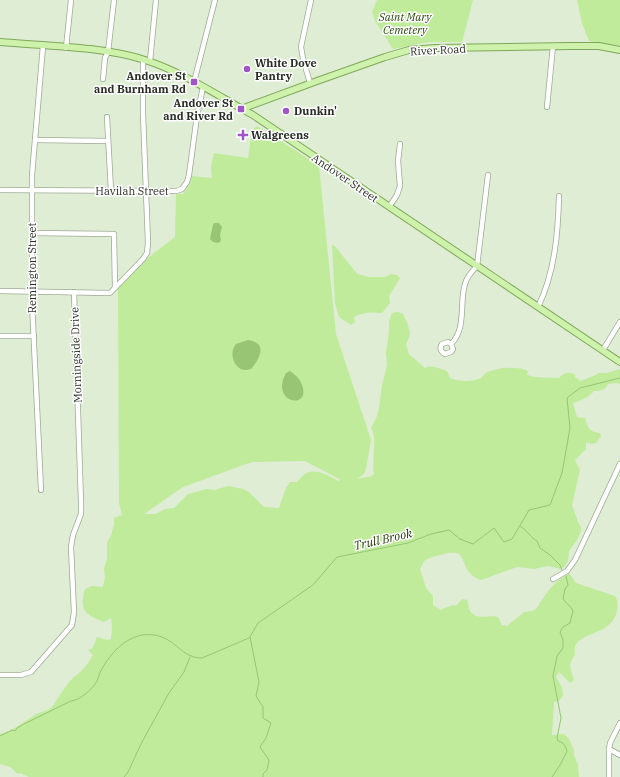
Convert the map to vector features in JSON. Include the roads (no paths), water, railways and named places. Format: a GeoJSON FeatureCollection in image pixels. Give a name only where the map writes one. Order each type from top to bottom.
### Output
{"type":"FeatureCollection","features":[{"type":"Feature","properties":{"kind":"main road","name":"Andover Street"},"geometry":{"type":"LineString","coordinates":[[0,42],[108,52],[143,59],[194,82],[252,115],[620,362]]}},
{"type":"Feature","properties":{"kind":"main road","name":"River Road"},"geometry":{"type":"LineString","coordinates":[[241,109],[310,83],[409,50],[435,48],[553,46],[599,46],[620,50]]}},
{"type":"Feature","properties":{"kind":"street"},"geometry":{"type":"LineString","coordinates":[[66,48],[71,0]]}},
{"type":"Feature","properties":{"kind":"street"},"geometry":{"type":"LineString","coordinates":[[103,79],[105,58],[108,52],[114,0]]}},
{"type":"Feature","properties":{"kind":"street"},"geometry":{"type":"LineString","coordinates":[[150,61],[156,0]]}},
{"type":"Feature","properties":{"kind":"street"},"geometry":{"type":"LineString","coordinates":[[194,82],[215,0]]}},
{"type":"Feature","properties":{"kind":"street"},"geometry":{"type":"LineString","coordinates":[[310,83],[301,48],[312,0]]}},
{"type":"Feature","properties":{"kind":"street","name":"Remington Street"},"geometry":{"type":"LineString","coordinates":[[41,490],[32,292],[32,190],[43,46]]}},
{"type":"Feature","properties":{"kind":"street"},"geometry":{"type":"LineString","coordinates":[[547,107],[553,46]]}},
{"type":"Feature","properties":{"kind":"street"},"geometry":{"type":"LineString","coordinates":[[0,291],[110,293],[147,253],[148,243],[143,107],[143,59]]}},
{"type":"Feature","properties":{"kind":"street","name":"Havilah Street"},"geometry":{"type":"LineString","coordinates":[[0,190],[182,190],[186,185],[189,175],[197,116],[203,87]]}},
{"type":"Feature","properties":{"kind":"street"},"geometry":{"type":"LineString","coordinates":[[106,117],[111,191]]}},
{"type":"Feature","properties":{"kind":"street"},"geometry":{"type":"LineString","coordinates":[[35,140],[108,141]]}},
{"type":"Feature","properties":{"kind":"street"},"geometry":{"type":"LineString","coordinates":[[389,207],[397,195],[400,186],[398,161],[400,144]]}},
{"type":"Feature","properties":{"kind":"street"},"geometry":{"type":"LineString","coordinates":[[451,344],[457,336],[460,328],[465,284],[477,266],[488,175]]}},
{"type":"Feature","properties":{"kind":"street"},"geometry":{"type":"LineString","coordinates":[[538,307],[555,253],[559,196]]}},
{"type":"Feature","properties":{"kind":"street"},"geometry":{"type":"LineString","coordinates":[[32,233],[114,234],[115,287]]}},
{"type":"Feature","properties":{"kind":"street","name":"Morningside Drive"},"geometry":{"type":"LineString","coordinates":[[0,675],[21,675],[31,672],[72,625],[74,612],[71,546],[73,535],[81,514],[74,292]]}},
{"type":"Feature","properties":{"kind":"street"},"geometry":{"type":"LineString","coordinates":[[603,350],[620,322]]}},
{"type":"Feature","properties":{"kind":"street"},"geometry":{"type":"LineString","coordinates":[[0,336],[34,336]]}},
{"type":"Feature","properties":{"kind":"street"},"geometry":{"type":"LineString","coordinates":[[553,579],[567,571],[575,560],[620,464]]}},
{"type":"Feature","properties":{"kind":"street"},"geometry":{"type":"LineString","coordinates":[[608,777],[610,743],[620,723]]}},
{"type":"Feature","properties":{"kind":"street"},"geometry":{"type":"LineString","coordinates":[[609,749],[620,755]]}},
{"type":"Feature","properties":{"kind":"waterway","name":"Trull Brook"},"geometry":{"type":"LineString","coordinates":[[263,777],[263,774],[267,770],[269,760],[260,747],[266,738],[271,723],[263,718],[263,707],[256,696],[259,682],[250,637],[258,623],[313,585],[337,557],[408,543],[431,534],[449,530],[460,539],[473,544],[494,528],[504,542],[512,539],[529,510],[550,505],[562,473],[570,428],[567,398],[580,388],[620,378]]}},
{"type":"Feature","properties":{"kind":"waterway"},"geometry":{"type":"LineString","coordinates":[[520,526],[537,541],[540,548],[560,565],[562,570]]}},
{"type":"Feature","properties":{"kind":"waterway"},"geometry":{"type":"LineString","coordinates":[[552,777],[567,751],[564,744],[558,741],[557,738],[561,718],[553,676],[557,656],[563,648],[563,640],[560,632],[563,627],[570,623],[573,611],[563,598],[565,589],[568,585],[566,576]]}},
{"type":"Feature","properties":{"kind":"waterway"},"geometry":{"type":"LineString","coordinates":[[0,736],[12,730],[15,731],[24,724],[86,694],[97,681],[106,662],[119,647],[130,639],[142,635],[162,637],[187,654],[202,658],[249,638]]}},
{"type":"Feature","properties":{"kind":"waterway"},"geometry":{"type":"LineString","coordinates":[[124,777],[169,693],[184,672],[190,657]]}},
{"type":"Feature","properties":{"kind":"place","name":"White Dove Pantry"},"geometry":{"type":"Point","coordinates":[247,69]}},
{"type":"Feature","properties":{"kind":"place","name":"Andover St and Burnham Rd"},"geometry":{"type":"Point","coordinates":[194,82]}},
{"type":"Feature","properties":{"kind":"place","name":"Andover St and River Rd"},"geometry":{"type":"Point","coordinates":[241,109]}},
{"type":"Feature","properties":{"kind":"place","name":"Dunkin'"},"geometry":{"type":"Point","coordinates":[286,111]}},
{"type":"Feature","properties":{"kind":"place","name":"Walgreens"},"geometry":{"type":"Point","coordinates":[243,135]}},
{"type":"Feature","properties":{"kind":"park label","name":"Saint Mary Cemetery"},"geometry":{"type":"Point","coordinates":[405,23]}}]}
